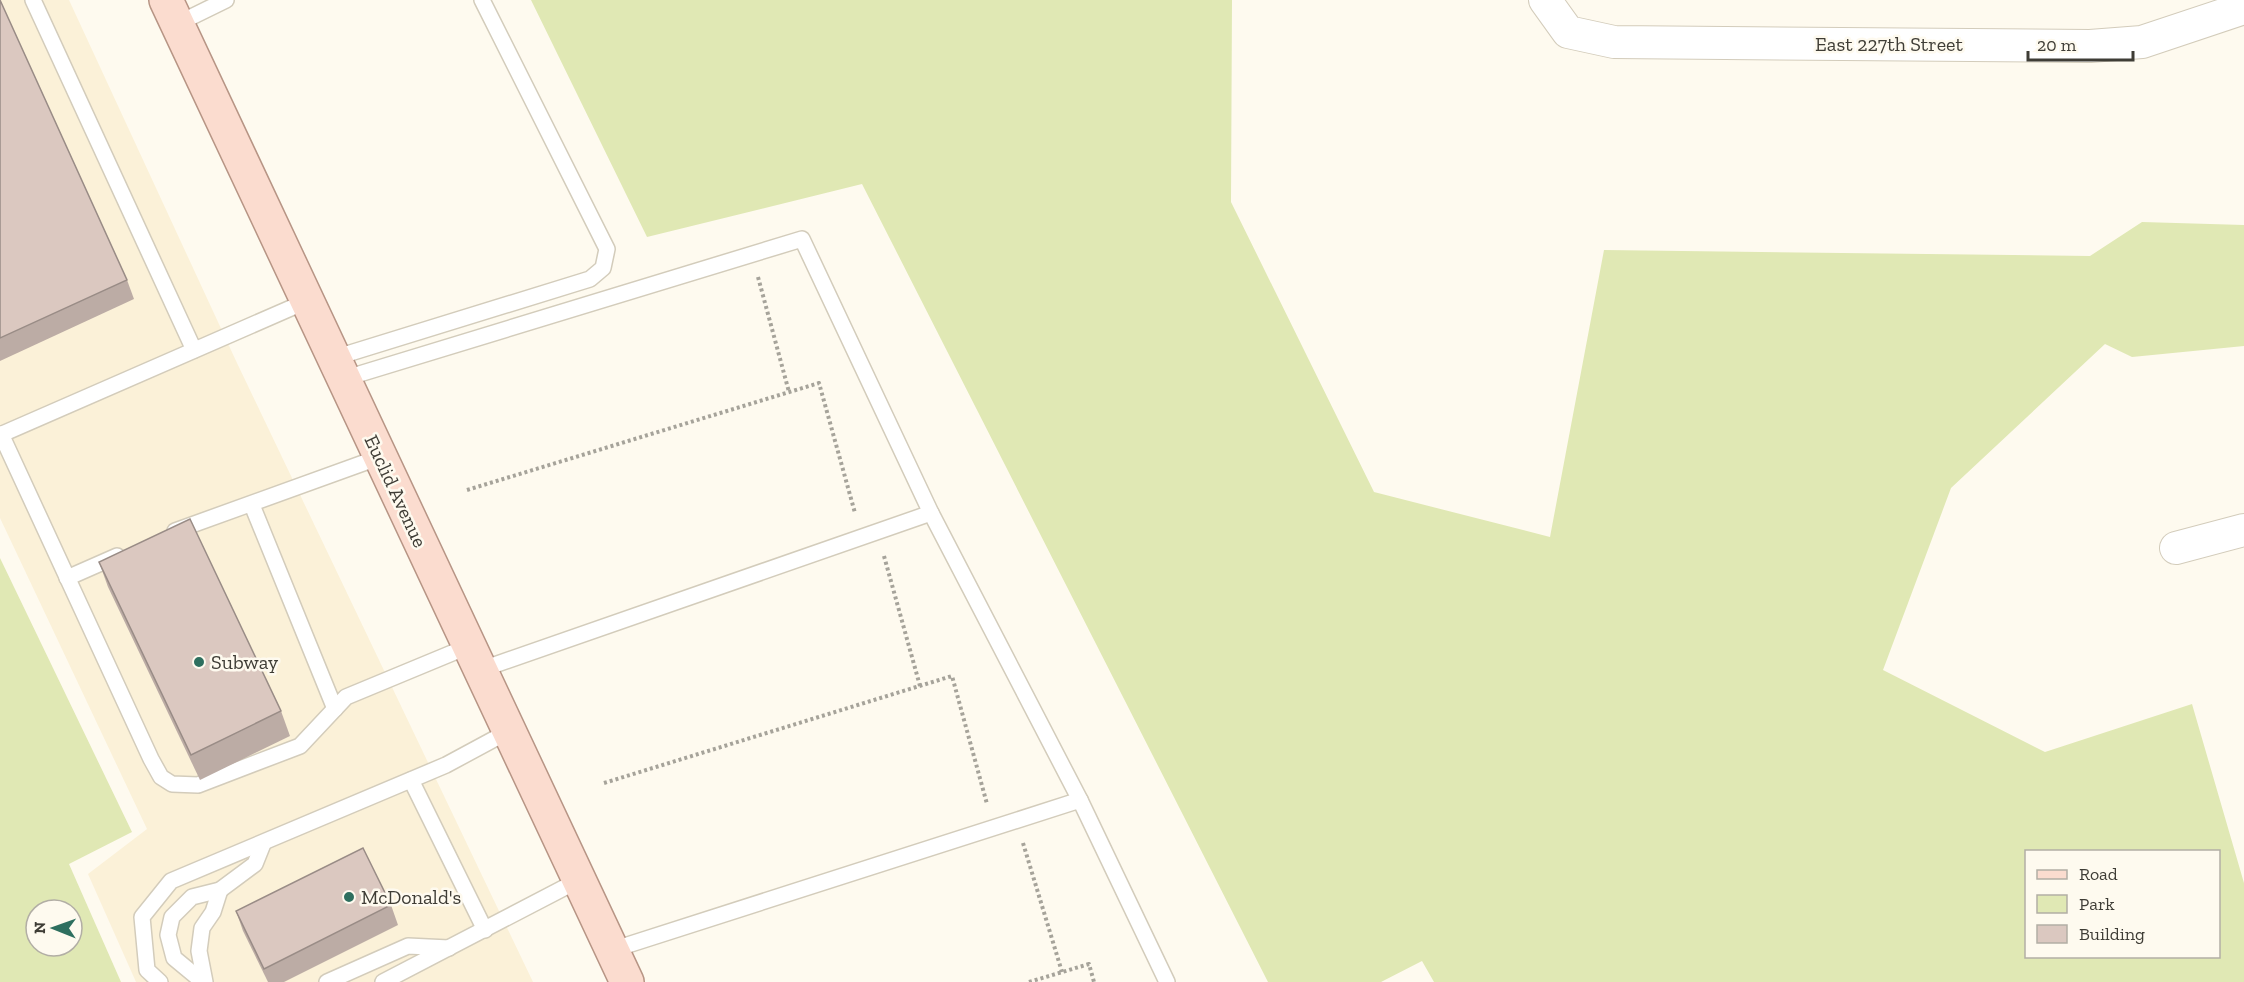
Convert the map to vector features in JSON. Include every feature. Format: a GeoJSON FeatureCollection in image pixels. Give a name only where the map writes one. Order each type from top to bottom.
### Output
{"type":"FeatureCollection","features":[{"type":"Feature","properties":{"kind":"main road","name":"Euclid Avenue"},"geometry":{"type":"LineString","coordinates":[[171,12],[627,982]]}},
{"type":"Feature","properties":{"kind":"street","name":"East 227th Street"},"geometry":{"type":"LineString","coordinates":[[1545,0],[1568,32],[1614,42],[2091,46],[2142,42],[2192,12],[2244,8]]}},
{"type":"Feature","properties":{"kind":"street"},"geometry":{"type":"LineString","coordinates":[[2176,548],[2244,530]]}},
{"type":"Feature","properties":{"kind":"lane"},"geometry":{"type":"LineString","coordinates":[[33,0],[194,350]]}},
{"type":"Feature","properties":{"kind":"lane"},"geometry":{"type":"LineString","coordinates":[[171,12],[226,0]]}},
{"type":"Feature","properties":{"kind":"lane"},"geometry":{"type":"LineString","coordinates":[[339,368],[590,279],[603,268],[607,249],[482,0]]}},
{"type":"Feature","properties":{"kind":"lane"},"geometry":{"type":"LineString","coordinates":[[339,368],[802,239],[931,513],[1080,800],[1167,982]]}},
{"type":"Feature","properties":{"kind":"lane"},"geometry":{"type":"LineString","coordinates":[[307,301],[1,435],[151,759],[161,777],[172,784],[198,785],[300,746],[346,697],[862,537],[931,513]]}},
{"type":"Feature","properties":{"kind":"lane"},"geometry":{"type":"LineString","coordinates":[[165,535],[380,457]]}},
{"type":"Feature","properties":{"kind":"lane"},"geometry":{"type":"LineString","coordinates":[[252,505],[335,709]]}},
{"type":"Feature","properties":{"kind":"lane"},"geometry":{"type":"LineString","coordinates":[[67,578],[133,549]]}},
{"type":"Feature","properties":{"kind":"lane"},"geometry":{"type":"LineString","coordinates":[[160,982],[147,970],[142,917],[171,881],[446,765],[509,731]]}},
{"type":"Feature","properties":{"kind":"lane"},"geometry":{"type":"LineString","coordinates":[[411,780],[485,930]]}},
{"type":"Feature","properties":{"kind":"lane"},"geometry":{"type":"LineString","coordinates":[[612,950],[1080,800]]}},
{"type":"Feature","properties":{"kind":"lane"},"geometry":{"type":"LineString","coordinates":[[204,982],[174,958],[168,935],[172,917],[192,897],[220,890],[255,864],[263,843]]}},
{"type":"Feature","properties":{"kind":"lane"},"geometry":{"type":"LineString","coordinates":[[383,982],[579,880]]}},
{"type":"Feature","properties":{"kind":"lane"},"geometry":{"type":"LineString","coordinates":[[204,982],[199,951],[202,928],[213,912],[220,890]]}},
{"type":"Feature","properties":{"kind":"lane"},"geometry":{"type":"LineString","coordinates":[[327,982],[408,946],[450,948]]}},
{"type":"Feature","properties":{"kind":"path"},"geometry":{"type":"LineString","coordinates":[[752,254],[789,392]]}},
{"type":"Feature","properties":{"kind":"path"},"geometry":{"type":"LineString","coordinates":[[467,490],[819,383],[862,537]]}},
{"type":"Feature","properties":{"kind":"path"},"geometry":{"type":"LineString","coordinates":[[877,531],[920,686]]}},
{"type":"Feature","properties":{"kind":"path"},"geometry":{"type":"LineString","coordinates":[[604,783],[952,676],[993,827]]}},
{"type":"Feature","properties":{"kind":"path"},"geometry":{"type":"LineString","coordinates":[[1016,820],[1062,972]]}},
{"type":"Feature","properties":{"kind":"path"},"geometry":{"type":"LineString","coordinates":[[1029,982],[1089,964],[1094,982]]}},
{"type":"Feature","properties":{"kind":"shaded area"},"geometry":{"type":"Polygon","coordinates":[[[0,0],[69,0],[237,363],[533,982],[136,982],[88,874],[147,829],[0,518],[0,0]]]}},
{"type":"Feature","properties":{"kind":"green space"},"geometry":{"type":"Polygon","coordinates":[[[531,0],[1232,0],[1231,202],[1374,492],[1550,537],[1604,250],[2090,256],[2142,222],[2244,225],[2244,346],[2132,357],[2105,344],[1951,488],[1883,670],[2045,752],[2192,704],[2244,883],[2244,982],[1434,982],[1422,961],[1381,982],[1268,982],[862,184],[647,237],[531,0]]]}},
{"type":"Feature","properties":{"kind":"green space"},"geometry":{"type":"Polygon","coordinates":[[[0,558],[132,832],[69,864],[84,898],[24,898],[24,958],[84,958],[84,898],[121,982],[0,982],[0,558]]]}},
{"type":"Feature","properties":{"kind":"building"},"geometry":{"type":"Polygon","coordinates":[[[0,0],[127,280],[0,338],[0,0]]]}},
{"type":"Feature","properties":{"kind":"building","name":"Subway"},"geometry":{"type":"Polygon","coordinates":[[[190,519],[281,711],[191,755],[99,562],[190,519]]]}},
{"type":"Feature","properties":{"kind":"building","name":"McDonald's"},"geometry":{"type":"Polygon","coordinates":[[[363,848],[391,905],[264,969],[236,911],[363,848]]]}},
{"type":"Feature","properties":{"kind":"place","name":"Subway"},"geometry":{"type":"Point","coordinates":[199,662]}},
{"type":"Feature","properties":{"kind":"place","name":"McDonald's"},"geometry":{"type":"Point","coordinates":[349,897]}}]}
